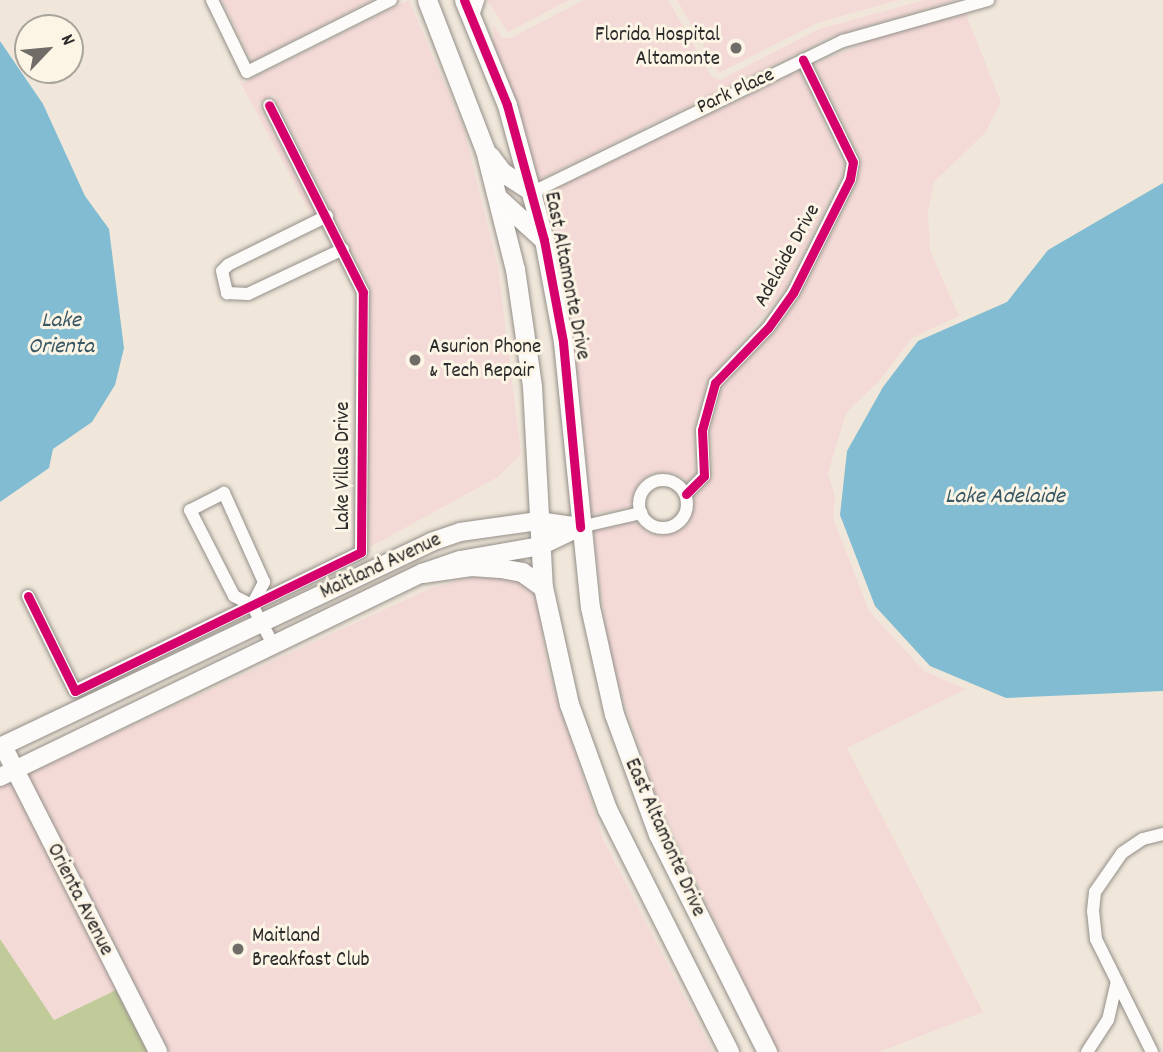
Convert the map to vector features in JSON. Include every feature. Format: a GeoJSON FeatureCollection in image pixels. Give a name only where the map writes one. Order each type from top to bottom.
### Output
{"type":"FeatureCollection","features":[{"type":"Feature","properties":{"kind":"main road"},"geometry":{"type":"LineString","coordinates":[[427,0],[485,150],[502,172],[533,192]]}},
{"type":"Feature","properties":{"kind":"main road","name":"East Altamonte Drive"},"geometry":{"type":"LineString","coordinates":[[464,0],[475,9],[533,192],[544,240],[569,385],[580,527],[595,635],[628,759],[658,834],[767,1052]]}},
{"type":"Feature","properties":{"kind":"main road","name":"East Altamonte Drive"},"geometry":{"type":"LineString","coordinates":[[485,150],[498,198],[526,338],[543,587],[561,676],[587,759],[675,946],[729,1052]]}},
{"type":"Feature","properties":{"kind":"main road"},"geometry":{"type":"LineString","coordinates":[[498,198],[544,240]]}},
{"type":"Feature","properties":{"kind":"main road","name":"Maitland Avenue"},"geometry":{"type":"LineString","coordinates":[[1,747],[431,542],[472,530],[538,521],[580,527]]}},
{"type":"Feature","properties":{"kind":"main road","name":"Maitland Avenue"},"geometry":{"type":"LineString","coordinates":[[8,774],[422,573],[460,560],[540,546],[580,527]]}},
{"type":"Feature","properties":{"kind":"main road"},"geometry":{"type":"LineString","coordinates":[[422,573],[471,566],[500,568],[522,572],[543,587]]}},
{"type":"Feature","properties":{"kind":"main road","name":"Orienta Avenue"},"geometry":{"type":"LineString","coordinates":[[1,747],[8,774],[158,1052]]}},
{"type":"Feature","properties":{"kind":"main road"},"geometry":{"type":"LineString","coordinates":[[675,946],[696,943],[719,957]]}},
{"type":"Feature","properties":{"kind":"street"},"geometry":{"type":"LineString","coordinates":[[212,0],[247,72],[391,0]]}},
{"type":"Feature","properties":{"kind":"street","name":"Park Place"},"geometry":{"type":"LineString","coordinates":[[533,192],[803,60],[879,28],[981,1]]}},
{"type":"Feature","properties":{"kind":"street","name":"Adelaide Drive"},"geometry":{"type":"LineString","coordinates":[[641,513],[654,526],[673,526],[686,513],[686,494],[704,476],[702,430],[715,383],[768,328],[793,293],[850,179],[853,162],[803,60]]}},
{"type":"Feature","properties":{"kind":"street","name":"Lake Villas Drive"},"geometry":{"type":"LineString","coordinates":[[28,596],[75,691],[361,552],[363,292],[269,105]]}},
{"type":"Feature","properties":{"kind":"street"},"geometry":{"type":"LineString","coordinates":[[327,216],[228,265],[222,271],[228,293],[248,294],[343,249]]}},
{"type":"Feature","properties":{"kind":"street"},"geometry":{"type":"LineString","coordinates":[[580,527],[641,513],[640,494],[654,481],[673,481],[686,494]]}},
{"type":"Feature","properties":{"kind":"street"},"geometry":{"type":"LineString","coordinates":[[251,605],[264,582],[224,493],[190,510],[234,596],[251,605],[274,646]]}},
{"type":"Feature","properties":{"kind":"street"},"geometry":{"type":"LineString","coordinates":[[1152,1052],[1096,939],[1095,892],[1122,853],[1143,839],[1163,834]]}},
{"type":"Feature","properties":{"kind":"street"},"geometry":{"type":"LineString","coordinates":[[1087,1052],[1108,1020],[1117,981]]}},
{"type":"Feature","properties":{"kind":"shaded area"},"geometry":{"type":"Polygon","coordinates":[[[222,0],[372,0],[252,61],[222,0]]]}},
{"type":"Feature","properties":{"kind":"shaded area"},"geometry":{"type":"Polygon","coordinates":[[[409,0],[464,130],[498,267],[521,454],[498,477],[370,547],[371,288],[274,95],[258,103],[316,213],[311,215],[238,78],[243,83],[409,0]]]}},
{"type":"Feature","properties":{"kind":"shaded area","name":"Florida Hospital Altamonte"},"geometry":{"type":"Polygon","coordinates":[[[487,0],[569,0],[508,32],[487,0]]]}},
{"type":"Feature","properties":{"kind":"shaded area"},"geometry":{"type":"Polygon","coordinates":[[[584,0],[668,0],[712,77],[720,80],[819,29],[925,0],[956,0],[832,36],[538,180],[494,45],[493,24],[502,38],[511,38],[584,0]]]}},
{"type":"Feature","properties":{"kind":"shaded area","name":"Florida Hospital Altamonte"},"geometry":{"type":"Polygon","coordinates":[[[677,0],[899,0],[817,23],[719,73],[677,0]]]}},
{"type":"Feature","properties":{"kind":"shaded area"},"geometry":{"type":"Polygon","coordinates":[[[966,14],[1001,102],[985,133],[934,182],[928,212],[930,250],[959,316],[912,338],[880,380],[846,413],[828,473],[835,498],[833,518],[869,611],[924,671],[966,689],[847,748],[983,1012],[879,1052],[778,1052],[659,804],[610,661],[593,530],[636,522],[648,533],[664,536],[688,525],[696,496],[713,476],[711,430],[723,387],[775,332],[800,297],[858,182],[861,158],[815,64],[881,36],[966,14]]]}},
{"type":"Feature","properties":{"kind":"shaded area"},"geometry":{"type":"Polygon","coordinates":[[[799,71],[844,164],[841,177],[785,290],[707,382],[694,428],[695,474],[688,481],[675,473],[653,473],[639,483],[630,507],[591,514],[580,396],[543,195],[799,71]]]}},
{"type":"Feature","properties":{"kind":"shaded area"},"geometry":{"type":"Polygon","coordinates":[[[481,575],[518,580],[535,589],[548,670],[603,839],[713,1052],[169,1052],[27,774],[431,588],[481,575]]]}},
{"type":"Feature","properties":{"kind":"shaded area"},"geometry":{"type":"Polygon","coordinates":[[[10,781],[116,990],[54,1020],[0,939],[0,786],[10,781]]]}},
{"type":"Feature","properties":{"kind":"green space"},"geometry":{"type":"Polygon","coordinates":[[[0,939],[54,1020],[116,990],[148,1052],[0,1052],[0,939]]]}},
{"type":"Feature","properties":{"kind":"water","name":"Lake Orienta"},"geometry":{"type":"Polygon","coordinates":[[[0,41],[14,62],[14,84],[29,84],[43,104],[85,196],[109,229],[124,348],[115,385],[92,422],[53,449],[49,468],[0,502],[0,41]]]}},
{"type":"Feature","properties":{"kind":"water","name":"Lake Adelaide"},"geometry":{"type":"Polygon","coordinates":[[[1163,183],[1163,691],[1006,698],[930,666],[875,606],[840,515],[847,451],[883,387],[918,341],[1007,302],[1048,250],[1163,183]]]}},
{"type":"Feature","properties":{"kind":"cycle path"},"geometry":{"type":"LineString","coordinates":[[464,0],[507,105],[544,240],[563,342],[580,527]]}},
{"type":"Feature","properties":{"kind":"cycle path"},"geometry":{"type":"LineString","coordinates":[[686,494],[704,476],[702,430],[715,383],[768,328],[793,293],[850,179],[853,162],[803,60]]}},
{"type":"Feature","properties":{"kind":"cycle path"},"geometry":{"type":"LineString","coordinates":[[28,596],[75,691],[361,552],[363,292],[269,105]]}},
{"type":"Feature","properties":{"kind":"place","name":"Florida Hospital Altamonte"},"geometry":{"type":"Point","coordinates":[736,48]}},
{"type":"Feature","properties":{"kind":"place","name":"Asurion Phone & Tech Repair"},"geometry":{"type":"Point","coordinates":[415,360]}},
{"type":"Feature","properties":{"kind":"place","name":"Maitland Breakfast Club"},"geometry":{"type":"Point","coordinates":[238,949]}}]}
